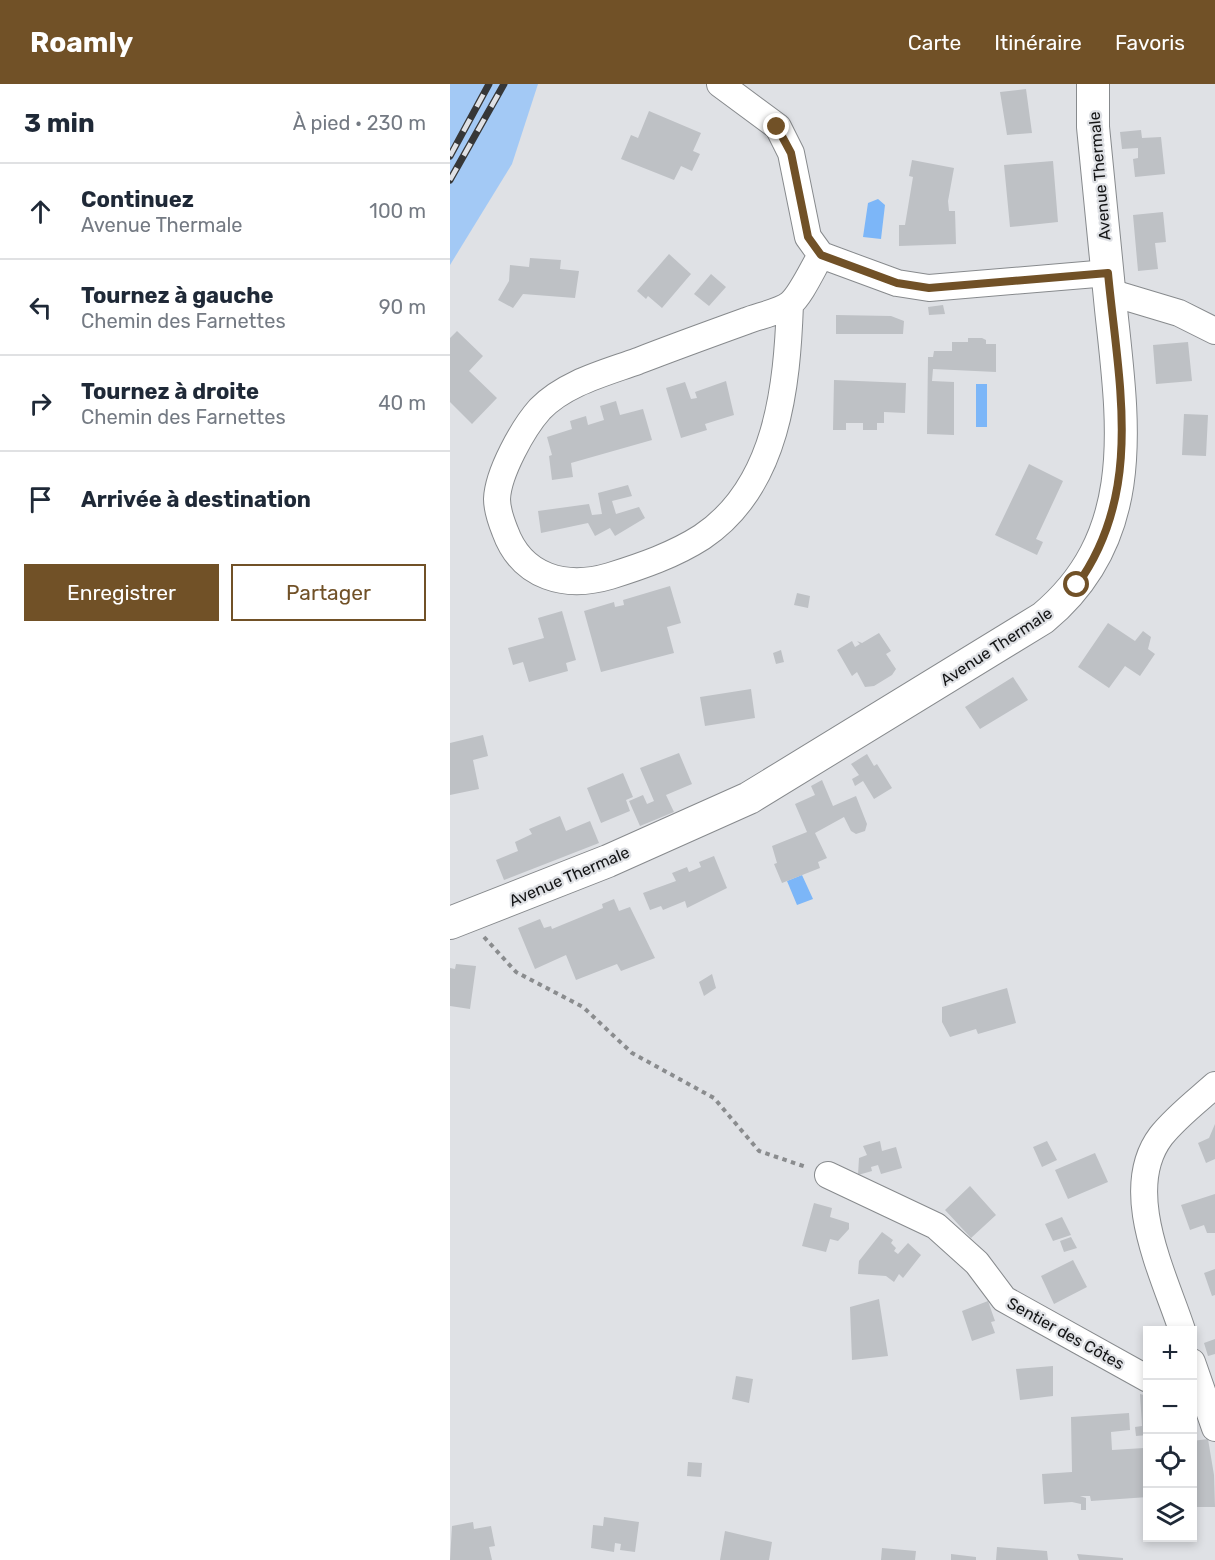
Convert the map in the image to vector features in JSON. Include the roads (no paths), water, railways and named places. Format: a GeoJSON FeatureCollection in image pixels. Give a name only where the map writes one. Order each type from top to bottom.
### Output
{"type":"FeatureCollection","features":[{"type":"Feature","properties":{"kind":"main road","name":"Avenue Thermale"},"geometry":{"type":"LineString","coordinates":[[459,920],[629,852],[749,798],[948,678],[1042,618],[1061,603],[1077,585],[1097,554],[1113,508],[1122,464],[1123,429],[1093,127],[1093,84]]}},
{"type":"Feature","properties":{"kind":"street"},"geometry":{"type":"LineString","coordinates":[[720,84],[777,127],[791,153],[808,237],[821,255],[897,283],[929,288],[1108,282],[1215,331]]}},
{"type":"Feature","properties":{"kind":"street"},"geometry":{"type":"LineString","coordinates":[[790,304],[590,379],[556,396],[540,410],[515,448],[501,480],[497,499],[499,515],[510,544],[523,562],[537,573],[553,580],[573,582],[606,577],[675,552],[704,536],[730,510],[763,463],[775,430],[788,348],[790,304],[821,255]]}},
{"type":"Feature","properties":{"kind":"street"},"geometry":{"type":"LineString","coordinates":[[1181,1326],[1146,1222],[1142,1194],[1148,1165],[1160,1137],[1215,1085]]}},
{"type":"Feature","properties":{"kind":"street","name":"Sentier des Côtes"},"geometry":{"type":"LineString","coordinates":[[828,1175],[936,1226],[977,1263],[1004,1299],[1143,1376]]}},
{"type":"Feature","properties":{"kind":"street"},"geometry":{"type":"LineString","coordinates":[[1196,1380],[1199,1398],[1215,1428]]}},
{"type":"Feature","properties":{"kind":"railway"},"geometry":{"type":"LineString","coordinates":[[450,156],[489,84]]}},
{"type":"Feature","properties":{"kind":"railway"},"geometry":{"type":"LineString","coordinates":[[450,180],[504,84]]}}]}
